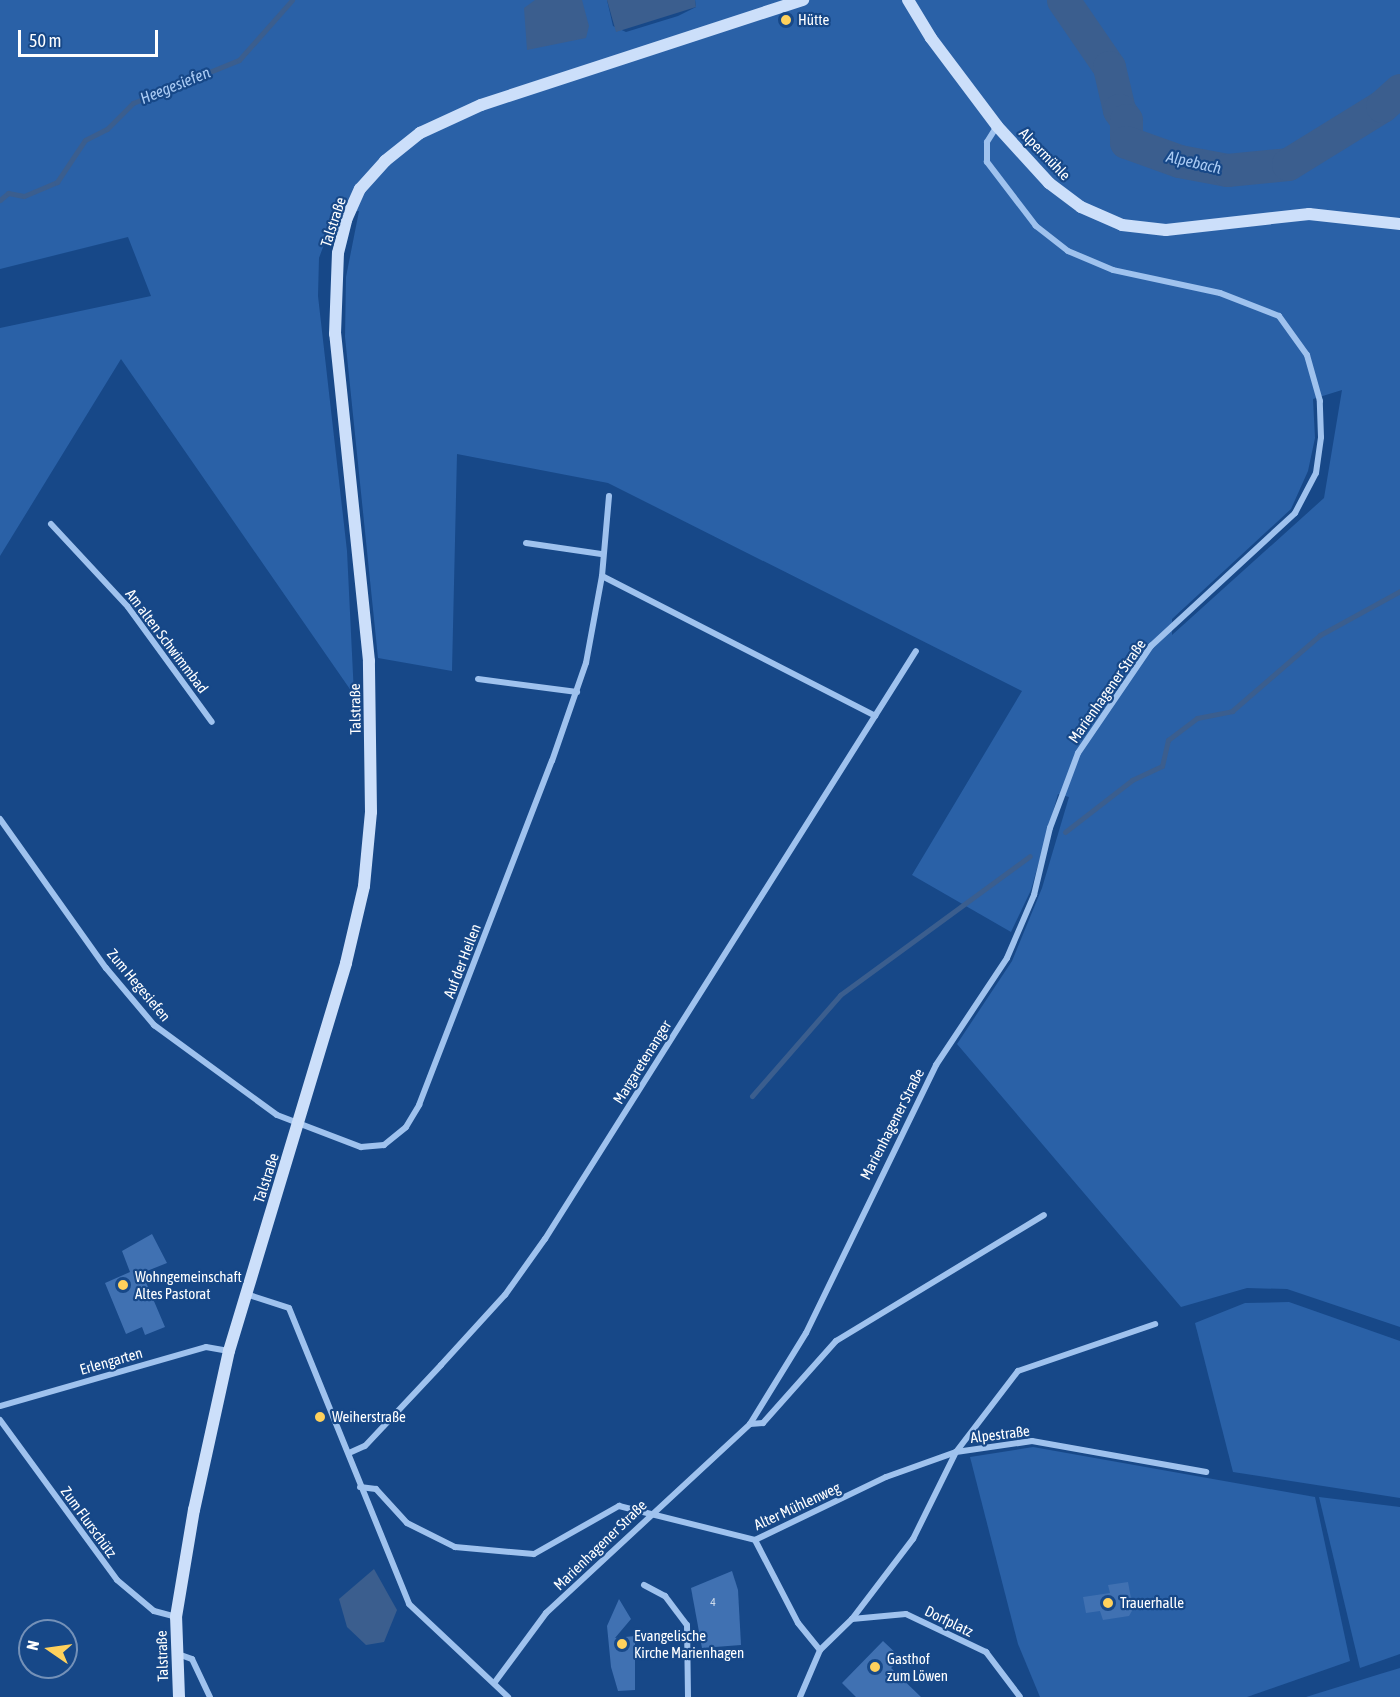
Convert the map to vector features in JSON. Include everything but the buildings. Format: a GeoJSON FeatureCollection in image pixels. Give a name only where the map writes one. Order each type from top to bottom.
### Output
{"type":"FeatureCollection","features":[{"type":"Feature","properties":{"kind":"main road","name":"Talstraße"},"geometry":{"type":"LineString","coordinates":[[179,1697],[175,1653],[176,1617],[194,1510],[229,1352],[245,1294],[299,1125],[364,886],[371,812],[369,661],[361,548],[335,334],[338,254],[351,210],[360,189],[385,161],[420,133],[481,105],[803,0]]}},
{"type":"Feature","properties":{"kind":"main road","name":"Alpermühle"},"geometry":{"type":"LineString","coordinates":[[908,0],[931,38],[997,126],[1049,183],[1081,207],[1122,225],[1187,229],[1309,214],[1400,224]]}},
{"type":"Feature","properties":{"kind":"street","name":"Marienhagener Straße"},"geometry":{"type":"LineString","coordinates":[[495,1682],[546,1613],[648,1515],[750,1424],[806,1333],[936,1065],[1007,958],[1034,896],[1050,828],[1078,753],[1151,646],[1295,513],[1316,473],[1320,401],[1307,355],[1279,316],[1220,293],[1113,270],[1068,251],[1036,226],[987,162],[987,142],[997,126]]}},
{"type":"Feature","properties":{"kind":"street","name":"Auf der Heilen"},"geometry":{"type":"LineString","coordinates":[[299,1125],[361,1147],[384,1145],[406,1127],[419,1105],[577,692],[602,576],[602,554],[609,496]]}},
{"type":"Feature","properties":{"kind":"street","name":"Am alten Schwimmbad"},"geometry":{"type":"LineString","coordinates":[[51,524],[129,607],[212,722]]}},
{"type":"Feature","properties":{"kind":"street"},"geometry":{"type":"LineString","coordinates":[[526,543],[602,554]]}},
{"type":"Feature","properties":{"kind":"street"},"geometry":{"type":"LineString","coordinates":[[602,576],[875,716]]}},
{"type":"Feature","properties":{"kind":"street","name":"Margaretenanger"},"geometry":{"type":"LineString","coordinates":[[348,1453],[365,1446],[441,1365],[504,1294],[545,1239],[916,651]]}},
{"type":"Feature","properties":{"kind":"street"},"geometry":{"type":"LineString","coordinates":[[478,679],[577,692]]}},
{"type":"Feature","properties":{"kind":"street","name":"Zum Hegesiefen"},"geometry":{"type":"LineString","coordinates":[[0,819],[106,969],[154,1025],[277,1115],[299,1125]]}},
{"type":"Feature","properties":{"kind":"street","name":"Marienhagener Straße"},"geometry":{"type":"LineString","coordinates":[[750,1424],[763,1423],[836,1341],[1044,1215]]}},
{"type":"Feature","properties":{"kind":"street"},"geometry":{"type":"LineString","coordinates":[[245,1294],[289,1308],[409,1604],[495,1682],[508,1697]]}},
{"type":"Feature","properties":{"kind":"street"},"geometry":{"type":"LineString","coordinates":[[956,1452],[1018,1371],[1155,1324]]}},
{"type":"Feature","properties":{"kind":"street","name":"Erlengarten"},"geometry":{"type":"LineString","coordinates":[[0,1406],[206,1347],[229,1352]]}},
{"type":"Feature","properties":{"kind":"street","name":"Zum Flurschütz"},"geometry":{"type":"LineString","coordinates":[[0,1420],[117,1580],[154,1611],[176,1617]]}},
{"type":"Feature","properties":{"kind":"street","name":"Alpestraße"},"geometry":{"type":"LineString","coordinates":[[852,1619],[913,1539],[956,1452],[1032,1441],[1206,1472]]}},
{"type":"Feature","properties":{"kind":"street","name":"Alter Mühlenweg"},"geometry":{"type":"LineString","coordinates":[[360,1487],[376,1489],[407,1523],[455,1547],[534,1554],[619,1506],[755,1540],[886,1477],[956,1452]]}},
{"type":"Feature","properties":{"kind":"street"},"geometry":{"type":"LineString","coordinates":[[755,1540],[798,1623],[820,1650]]}},
{"type":"Feature","properties":{"kind":"street"},"geometry":{"type":"LineString","coordinates":[[644,1585],[665,1596],[687,1625],[688,1697]]}},
{"type":"Feature","properties":{"kind":"street","name":"Dorfplatz"},"geometry":{"type":"LineString","coordinates":[[852,1619],[906,1614],[986,1652],[1020,1697]]}},
{"type":"Feature","properties":{"kind":"street"},"geometry":{"type":"LineString","coordinates":[[800,1697],[820,1650],[852,1619]]}},
{"type":"Feature","properties":{"kind":"street"},"geometry":{"type":"LineString","coordinates":[[175,1653],[192,1659],[210,1697]]}},
{"type":"Feature","properties":{"kind":"shaded area"},"geometry":{"type":"Polygon","coordinates":[[[0,0],[607,0],[613,26],[626,32],[678,16],[696,7],[695,0],[1400,0],[1400,1327],[1287,1289],[1247,1288],[1181,1307],[957,1044],[1012,961],[1042,888],[1069,797],[1058,794],[1031,890],[1011,932],[912,875],[1022,691],[608,483],[457,454],[452,671],[378,658],[345,337],[346,277],[359,211],[336,212],[319,258],[318,296],[347,551],[354,695],[121,359],[0,556],[0,328],[151,296],[128,237],[0,269],[0,0]],[[1342,390],[1313,399],[1315,438],[1308,471],[1291,509],[1172,619],[1172,635],[1324,498],[1342,390]]]}},
{"type":"Feature","properties":{"kind":"shaded area"},"geometry":{"type":"Polygon","coordinates":[[[535,0],[582,0],[589,26],[586,38],[527,50],[524,8],[535,0]]]}},
{"type":"Feature","properties":{"kind":"shaded area"},"geometry":{"type":"Polygon","coordinates":[[[607,0],[695,0],[696,7],[616,32],[607,0]]]}},
{"type":"Feature","properties":{"kind":"shaded area"},"geometry":{"type":"Polygon","coordinates":[[[1289,1302],[1400,1341],[1400,1498],[1233,1472],[1195,1323],[1245,1303],[1289,1302]]]}},
{"type":"Feature","properties":{"kind":"shaded area"},"geometry":{"type":"Polygon","coordinates":[[[1033,1447],[1315,1497],[1350,1661],[1247,1697],[1040,1697],[1018,1644],[970,1457],[1033,1447]]]}},
{"type":"Feature","properties":{"kind":"shaded area"},"geometry":{"type":"Polygon","coordinates":[[[1319,1497],[1400,1507],[1400,1654],[1360,1668],[1319,1497]]]}},
{"type":"Feature","properties":{"kind":"shaded area"},"geometry":{"type":"Polygon","coordinates":[[[374,1569],[397,1610],[384,1642],[366,1645],[347,1627],[339,1599],[374,1569]]]}},
{"type":"Feature","properties":{"kind":"shaded area"},"geometry":{"type":"Polygon","coordinates":[[[1400,1668],[1400,1697],[1306,1697],[1380,1674],[1400,1668]]]}},
{"type":"Feature","properties":{"kind":"waterway","name":"Heegesiefen"},"geometry":{"type":"LineString","coordinates":[[0,200],[8,193],[24,196],[57,182],[85,140],[107,129],[133,103],[239,60],[292,0]]}},
{"type":"Feature","properties":{"kind":"waterway","name":"Alpebach"},"geometry":{"type":"LineString","coordinates":[[1063,0],[1109,67],[1119,110],[1126,120],[1126,142],[1179,161],[1227,170],[1288,164],[1382,106],[1400,90]]}},
{"type":"Feature","properties":{"kind":"waterway"},"geometry":{"type":"LineString","coordinates":[[1065,832],[1132,780],[1162,766],[1168,740],[1197,718],[1232,711],[1320,635],[1400,591]]}},
{"type":"Feature","properties":{"kind":"waterway"},"geometry":{"type":"LineString","coordinates":[[752,1096],[840,995],[1030,856]]}},
{"type":"Feature","properties":{"kind":"place","name":"Hütte"},"geometry":{"type":"Point","coordinates":[786,20]}},
{"type":"Feature","properties":{"kind":"place","name":"Wohngemeinschaft Altes Pastorat"},"geometry":{"type":"Point","coordinates":[123,1285]}},
{"type":"Feature","properties":{"kind":"place","name":"Weiherstraße"},"geometry":{"type":"Point","coordinates":[320,1417]}},
{"type":"Feature","properties":{"kind":"place","name":"Trauerhalle"},"geometry":{"type":"Point","coordinates":[1108,1603]}},
{"type":"Feature","properties":{"kind":"place","name":"Evangelische Kirche Marienhagen"},"geometry":{"type":"Point","coordinates":[622,1644]}},
{"type":"Feature","properties":{"kind":"place","name":"Gasthof zum Löwen"},"geometry":{"type":"Point","coordinates":[875,1667]}}]}
